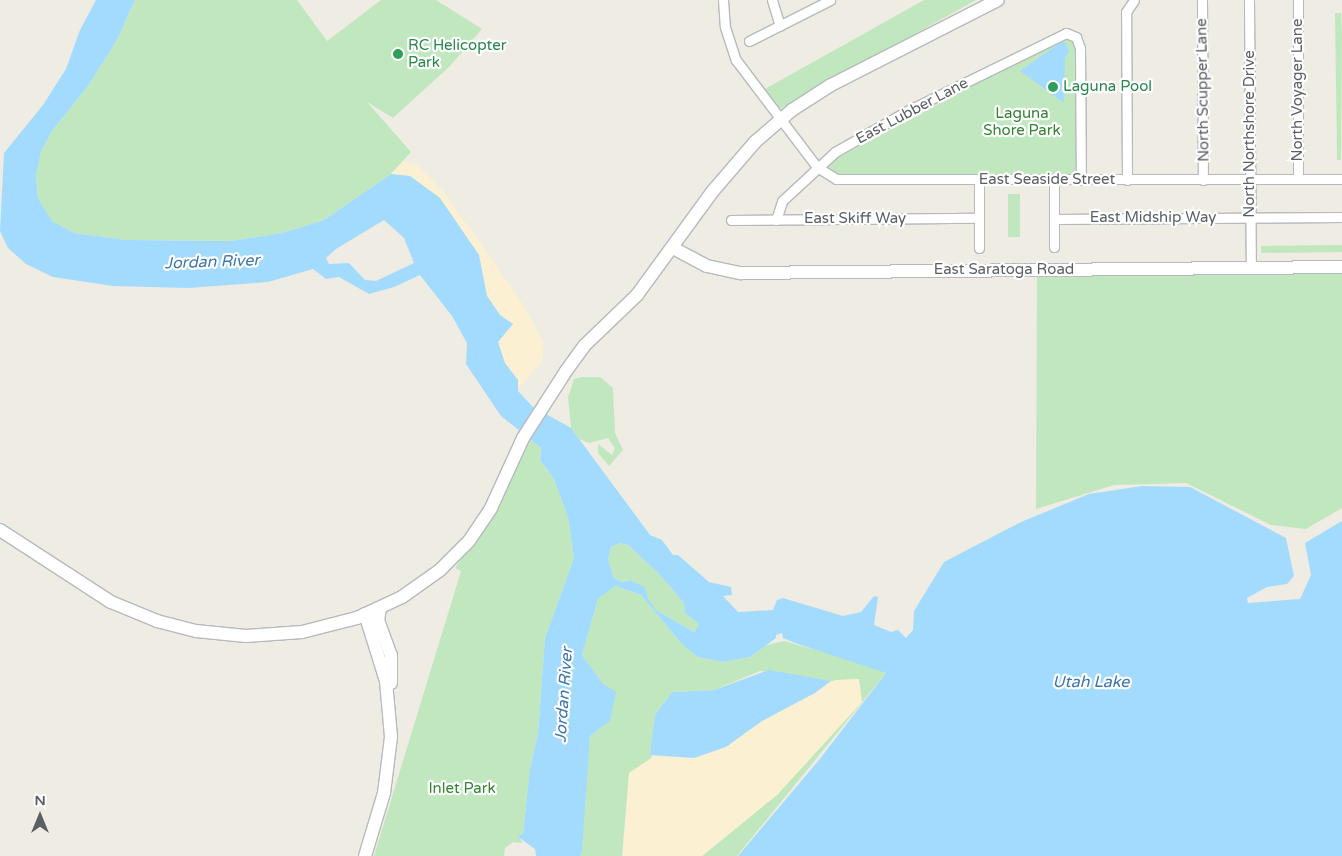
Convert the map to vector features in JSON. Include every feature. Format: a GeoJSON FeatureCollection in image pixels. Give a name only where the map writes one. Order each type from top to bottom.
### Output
{"type":"FeatureCollection","features":[{"type":"Feature","properties":{"kind":"main road"},"geometry":{"type":"LineString","coordinates":[[619,313],[682,223],[712,192],[745,152],[781,118],[831,85],[992,2]]}},
{"type":"Feature","properties":{"kind":"main road"},"geometry":{"type":"LineString","coordinates":[[0,530],[111,602],[141,616],[186,629],[232,635],[274,635],[316,629],[380,608],[425,582],[469,541],[491,508],[523,438],[543,405],[586,345],[637,296],[712,192]]}},
{"type":"Feature","properties":{"kind":"main road","name":"East Saratoga Road"},"geometry":{"type":"LineString","coordinates":[[673,248],[699,263],[741,273],[1342,267]]}},
{"type":"Feature","properties":{"kind":"main road"},"geometry":{"type":"LineString","coordinates":[[365,856],[389,765],[389,698],[392,665],[378,620],[380,608]]}},
{"type":"Feature","properties":{"kind":"main road"},"geometry":{"type":"LineString","coordinates":[[365,614],[379,654],[389,698]]}},
{"type":"Feature","properties":{"kind":"street","name":"East Seaside Street"},"geometry":{"type":"LineString","coordinates":[[723,0],[725,28],[733,52],[817,167],[830,177],[850,182],[1342,179]]}},
{"type":"Feature","properties":{"kind":"street"},"geometry":{"type":"LineString","coordinates":[[772,0],[780,26]]}},
{"type":"Feature","properties":{"kind":"street"},"geometry":{"type":"LineString","coordinates":[[749,42],[830,0]]}},
{"type":"Feature","properties":{"kind":"street","name":"North Scupper Lane"},"geometry":{"type":"LineString","coordinates":[[1202,0],[1204,180]]}},
{"type":"Feature","properties":{"kind":"street","name":"North Northshore Drive"},"geometry":{"type":"LineString","coordinates":[[1249,0],[1251,268]]}},
{"type":"Feature","properties":{"kind":"street","name":"North Voyager Lane"},"geometry":{"type":"LineString","coordinates":[[1298,0],[1298,179]]}},
{"type":"Feature","properties":{"kind":"street"},"geometry":{"type":"LineString","coordinates":[[1127,180],[1126,12],[1132,2]]}},
{"type":"Feature","properties":{"kind":"street","name":"East Lubber Lane"},"geometry":{"type":"LineString","coordinates":[[776,220],[779,204],[817,167],[843,148],[916,107],[1058,35],[1073,35],[1080,48],[1081,180]]}},
{"type":"Feature","properties":{"kind":"street"},"geometry":{"type":"LineString","coordinates":[[979,181],[979,248]]}},
{"type":"Feature","properties":{"kind":"street"},"geometry":{"type":"LineString","coordinates":[[1054,181],[1054,247]]}},
{"type":"Feature","properties":{"kind":"street","name":"East Midship Way"},"geometry":{"type":"LineString","coordinates":[[1054,219],[1342,217]]}},
{"type":"Feature","properties":{"kind":"street","name":"East Skiff Way"},"geometry":{"type":"LineString","coordinates":[[731,220],[979,218]]}},
{"type":"Feature","properties":{"kind":"green space"},"geometry":{"type":"Polygon","coordinates":[[[135,0],[297,0],[327,41],[381,0],[436,0],[482,29],[449,67],[393,118],[367,102],[411,152],[391,174],[324,220],[282,233],[231,241],[127,240],[74,233],[52,221],[38,198],[36,176],[41,152],[52,131],[88,86],[117,40],[135,0]]]}},
{"type":"Feature","properties":{"kind":"green space"},"geometry":{"type":"Polygon","coordinates":[[[924,0],[976,0],[778,110],[765,89],[924,0]]]}},
{"type":"Feature","properties":{"kind":"green space"},"geometry":{"type":"Polygon","coordinates":[[[1335,13],[1341,13],[1342,36],[1341,160],[1337,160],[1335,13]]]}},
{"type":"Feature","properties":{"kind":"green space","name":"Laguna Shore Park"},"geometry":{"type":"Polygon","coordinates":[[[1064,37],[1075,42],[1076,176],[842,177],[823,166],[1064,37]]]}},
{"type":"Feature","properties":{"kind":"green space"},"geometry":{"type":"Polygon","coordinates":[[[1008,194],[1020,194],[1020,237],[1008,237],[1008,194]]]}},
{"type":"Feature","properties":{"kind":"green space"},"geometry":{"type":"Polygon","coordinates":[[[1342,245],[1342,252],[1261,253],[1261,246],[1342,245]]]}},
{"type":"Feature","properties":{"kind":"green space"},"geometry":{"type":"Polygon","coordinates":[[[1342,270],[1342,508],[1306,529],[1271,525],[1186,483],[1114,485],[1036,509],[1037,277],[1342,270]]]}},
{"type":"Feature","properties":{"kind":"green space"},"geometry":{"type":"Polygon","coordinates":[[[600,377],[613,388],[615,433],[623,450],[609,466],[598,453],[598,444],[612,455],[615,448],[608,438],[589,443],[579,439],[571,428],[568,397],[574,379],[600,377]]]}},
{"type":"Feature","properties":{"kind":"green space","name":"Inlet Park"},"geometry":{"type":"Polygon","coordinates":[[[530,439],[541,448],[540,460],[554,479],[568,517],[574,558],[545,638],[538,733],[530,769],[523,833],[519,837],[523,843],[513,842],[505,848],[504,856],[374,856],[461,571],[455,568],[491,517],[530,439]]]}},
{"type":"Feature","properties":{"kind":"green space"},"geometry":{"type":"Polygon","coordinates":[[[620,543],[628,545],[658,573],[684,603],[685,613],[699,624],[694,632],[656,610],[630,580],[622,582],[614,578],[608,560],[611,547],[620,543]]]}},
{"type":"Feature","properties":{"kind":"green space"},"geometry":{"type":"Polygon","coordinates":[[[614,586],[641,595],[681,643],[697,657],[723,662],[750,657],[764,646],[784,641],[867,664],[886,673],[737,856],[702,856],[778,794],[859,679],[831,681],[760,671],[714,690],[672,692],[655,715],[651,759],[629,773],[622,856],[580,856],[590,736],[610,721],[603,684],[582,655],[598,599],[614,586]]]}},
{"type":"Feature","properties":{"kind":"sand"},"geometry":{"type":"Polygon","coordinates":[[[403,161],[418,165],[446,195],[517,295],[544,343],[542,361],[519,388],[505,363],[498,342],[513,324],[500,315],[487,296],[479,255],[468,240],[391,174],[403,161]]]}},
{"type":"Feature","properties":{"kind":"sand"},"geometry":{"type":"Polygon","coordinates":[[[859,679],[862,702],[778,794],[702,856],[623,856],[629,773],[656,755],[836,680],[859,679]]]}},
{"type":"Feature","properties":{"kind":"water","name":"Utah Lake"},"geometry":{"type":"Polygon","coordinates":[[[96,0],[135,0],[117,40],[88,86],[52,131],[41,152],[36,176],[38,198],[52,221],[74,233],[127,240],[231,241],[282,233],[324,220],[391,174],[410,176],[440,198],[479,255],[487,296],[500,315],[513,324],[498,342],[505,363],[518,380],[518,391],[532,406],[571,428],[650,535],[662,540],[673,555],[678,555],[709,582],[731,587],[732,595],[723,596],[738,612],[773,610],[777,600],[783,598],[843,616],[861,612],[874,596],[878,597],[874,625],[891,632],[898,630],[906,638],[913,630],[914,611],[944,562],[1021,522],[1089,494],[1142,486],[1190,487],[1286,538],[1294,576],[1287,584],[1267,587],[1247,598],[1248,603],[1300,599],[1311,575],[1305,543],[1342,521],[1342,856],[738,856],[819,760],[886,673],[795,643],[783,638],[782,633],[776,635],[776,638],[750,657],[723,662],[697,657],[681,643],[641,595],[615,586],[598,599],[582,655],[603,684],[616,692],[610,721],[590,736],[582,850],[580,856],[536,856],[535,849],[518,837],[523,833],[530,769],[538,733],[545,638],[574,558],[568,517],[554,479],[540,460],[541,448],[501,416],[466,364],[467,343],[452,316],[420,275],[394,287],[369,294],[339,277],[326,279],[313,269],[268,282],[188,288],[113,286],[53,277],[26,264],[8,248],[0,231],[4,153],[43,105],[66,69],[80,30],[96,0]],[[384,220],[336,249],[326,258],[329,264],[349,263],[365,280],[376,281],[414,263],[404,238],[384,220]],[[620,543],[611,547],[608,560],[614,578],[622,582],[630,580],[645,587],[648,599],[656,610],[694,632],[699,624],[685,613],[684,603],[658,573],[628,545],[620,543]]]}},
{"type":"Feature","properties":{"kind":"water","name":"Laguna Pool"},"geometry":{"type":"Polygon","coordinates":[[[1061,42],[1066,43],[1069,52],[1065,57],[1064,103],[1020,71],[1061,42]]]}},
{"type":"Feature","properties":{"kind":"water"},"geometry":{"type":"Polygon","coordinates":[[[769,670],[831,681],[815,693],[762,721],[726,747],[694,758],[650,755],[655,715],[672,692],[714,690],[769,670]]]}},
{"type":"Feature","properties":{"kind":"place","name":"RC Helicopter Park"},"geometry":{"type":"Point","coordinates":[398,54]}},
{"type":"Feature","properties":{"kind":"place","name":"Laguna Pool"},"geometry":{"type":"Point","coordinates":[1053,87]}},
{"type":"Feature","properties":{"kind":"water label","name":"Jordan River"},"geometry":{"type":"Point","coordinates":[212,262]}},
{"type":"Feature","properties":{"kind":"water label","name":"Jordan River"},"geometry":{"type":"Point","coordinates":[564,695]}}]}
